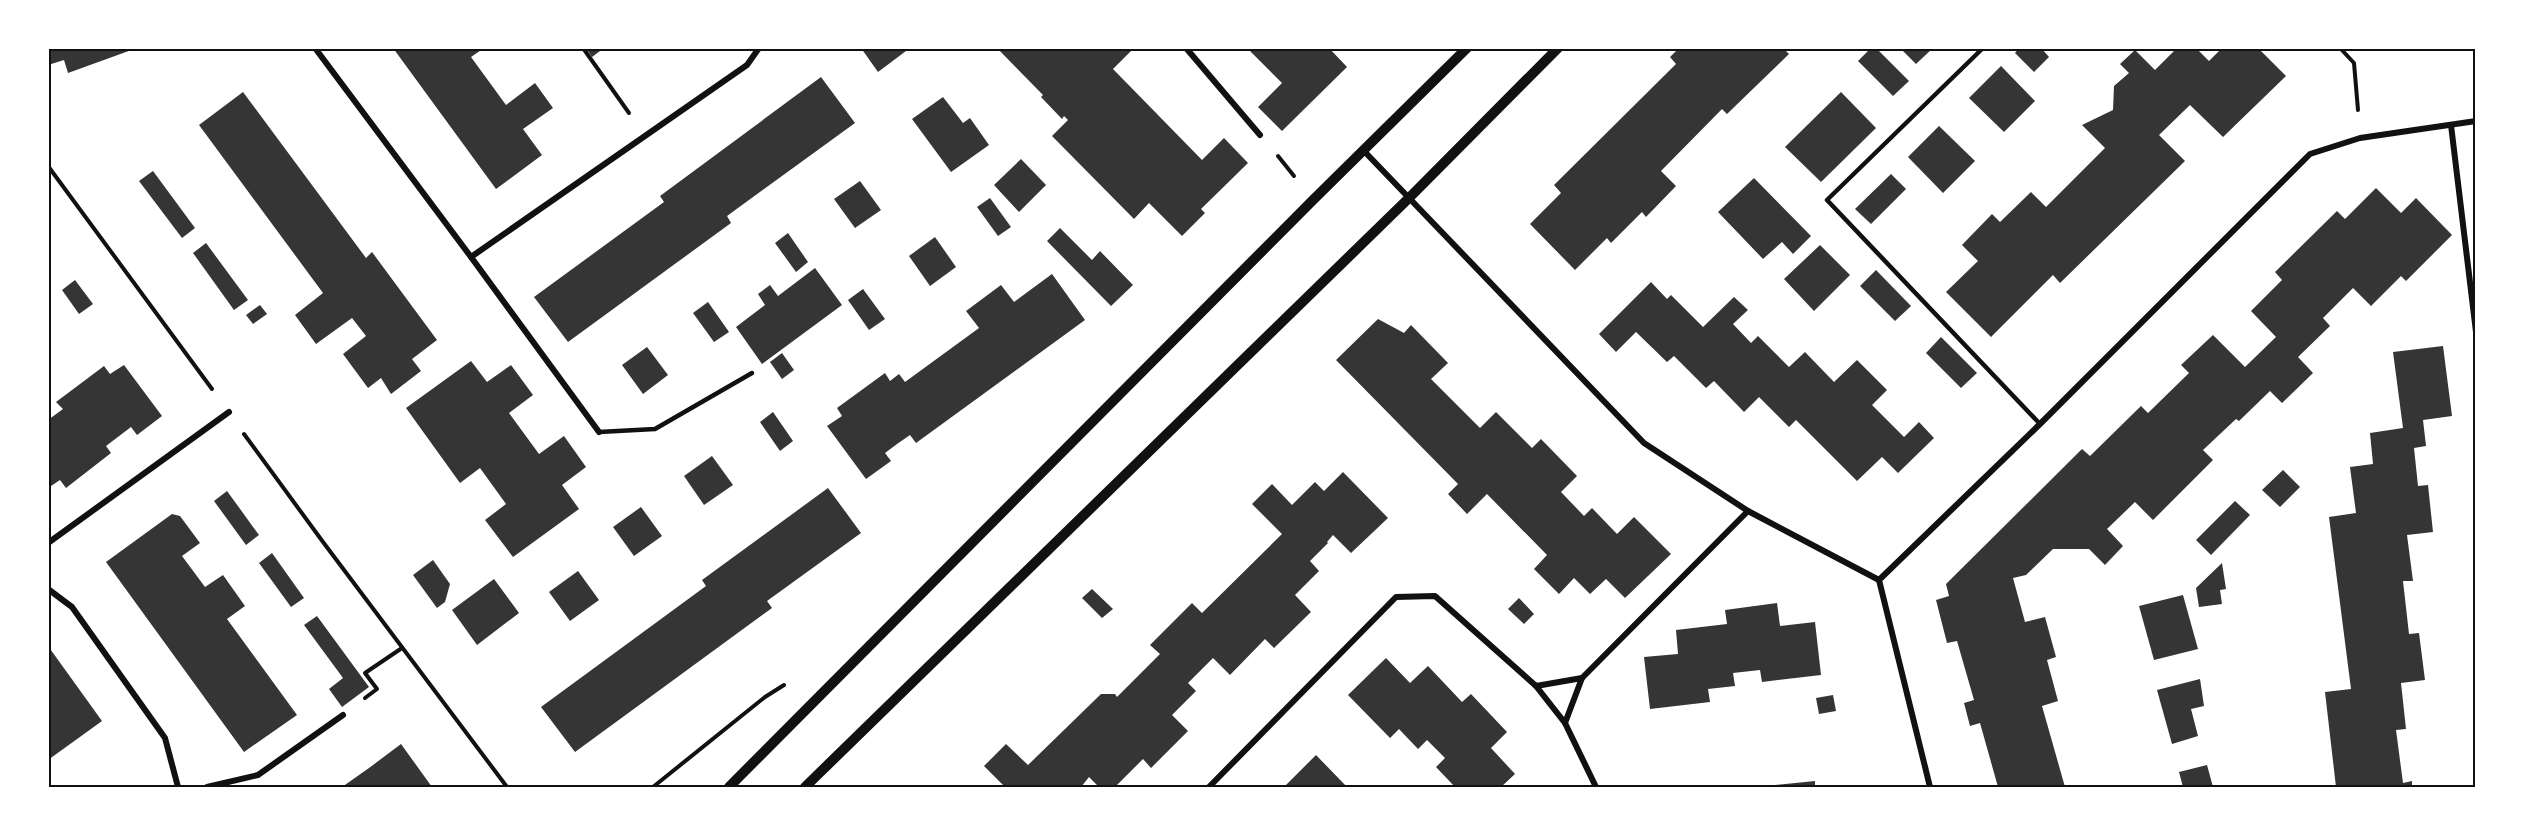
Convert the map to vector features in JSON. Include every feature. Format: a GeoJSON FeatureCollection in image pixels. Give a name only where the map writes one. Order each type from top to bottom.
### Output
{"type":"FeatureCollection","features":[{"type":"Feature","properties":{"kind":"street"},"geometry":{"type":"LineString","coordinates":[[315,48],[599,432]]}},
{"type":"Feature","properties":{"kind":"street"},"geometry":{"type":"LineString","coordinates":[[471,257],[747,65],[759,48]]}},
{"type":"Feature","properties":{"kind":"street"},"geometry":{"type":"LineString","coordinates":[[1185,48],[1260,135]]}},
{"type":"Feature","properties":{"kind":"street"},"geometry":{"type":"LineString","coordinates":[[729,787],[1467,48]]}},
{"type":"Feature","properties":{"kind":"street"},"geometry":{"type":"LineString","coordinates":[[805,787],[1410,197],[1558,48]]}},
{"type":"Feature","properties":{"kind":"street"},"geometry":{"type":"LineString","coordinates":[[1879,580],[2040,424],[2310,154],[2360,138],[2476,122]]}},
{"type":"Feature","properties":{"kind":"street"},"geometry":{"type":"LineString","coordinates":[[2451,124],[2476,332]]}},
{"type":"Feature","properties":{"kind":"street"},"geometry":{"type":"LineString","coordinates":[[1364,151],[1644,443],[1748,511],[1879,580],[1930,787]]}},
{"type":"Feature","properties":{"kind":"street"},"geometry":{"type":"LineString","coordinates":[[48,543],[229,412]]}},
{"type":"Feature","properties":{"kind":"street"},"geometry":{"type":"LineString","coordinates":[[1565,723],[1582,678],[1748,511]]}},
{"type":"Feature","properties":{"kind":"street"},"geometry":{"type":"LineString","coordinates":[[48,589],[72,607],[165,738],[178,787]]}},
{"type":"Feature","properties":{"kind":"street"},"geometry":{"type":"LineString","coordinates":[[1209,787],[1396,597],[1435,596],[1536,686],[1565,723],[1596,787]]}},
{"type":"Feature","properties":{"kind":"street"},"geometry":{"type":"LineString","coordinates":[[1536,686],[1582,678]]}},
{"type":"Feature","properties":{"kind":"street"},"geometry":{"type":"LineString","coordinates":[[207,787],[258,775],[344,715]]}},
{"type":"Feature","properties":{"kind":"lane"},"geometry":{"type":"LineString","coordinates":[[1983,48],[1827,200],[2040,424]]}},
{"type":"Feature","properties":{"kind":"lane"},"geometry":{"type":"LineString","coordinates":[[599,432],[655,429],[752,374]]}},
{"type":"Feature","properties":{"kind":"path"},"geometry":{"type":"LineString","coordinates":[[583,48],[645,136]]}},
{"type":"Feature","properties":{"kind":"path"},"geometry":{"type":"LineString","coordinates":[[2340,48],[2354,63],[2360,138]]}},
{"type":"Feature","properties":{"kind":"path"},"geometry":{"type":"LineString","coordinates":[[1260,135],[1314,199]]}},
{"type":"Feature","properties":{"kind":"path"},"geometry":{"type":"LineString","coordinates":[[48,166],[402,648],[507,787]]}},
{"type":"Feature","properties":{"kind":"path"},"geometry":{"type":"LineString","coordinates":[[344,715],[377,689],[365,673],[402,648]]}},
{"type":"Feature","properties":{"kind":"building"},"geometry":{"type":"Polygon","coordinates":[[[48,48],[137,48],[68,73],[64,60],[48,65],[48,48]]]}},
{"type":"Feature","properties":{"kind":"building"},"geometry":{"type":"Polygon","coordinates":[[[393,48],[484,48],[471,57],[506,105],[535,83],[553,108],[523,129],[542,155],[496,189],[393,48]]]}},
{"type":"Feature","properties":{"kind":"building"},"geometry":{"type":"Polygon","coordinates":[[[586,48],[604,48],[592,57],[586,48]]]}},
{"type":"Feature","properties":{"kind":"building"},"geometry":{"type":"Polygon","coordinates":[[[861,48],[910,48],[878,72],[861,48]]]}},
{"type":"Feature","properties":{"kind":"building"},"geometry":{"type":"Polygon","coordinates":[[[997,48],[1134,48],[1113,69],[1202,160],[1224,138],[1248,163],[1201,209],[1205,213],[1182,236],[1149,203],[1134,219],[1052,136],[1068,120],[1064,116],[1062,119],[1041,97],[1043,95],[997,48]]]}},
{"type":"Feature","properties":{"kind":"building"},"geometry":{"type":"Polygon","coordinates":[[[1247,48],[1329,48],[1347,67],[1282,131],[1258,107],[1282,83],[1247,48]]]}},
{"type":"Feature","properties":{"kind":"building"},"geometry":{"type":"Polygon","coordinates":[[[1679,48],[1783,48],[1789,54],[1727,114],[1722,109],[1661,171],[1676,186],[1646,217],[1642,212],[1611,243],[1607,238],[1575,270],[1530,224],[1561,193],[1554,185],[1676,64],[1670,57],[1679,48]]]}},
{"type":"Feature","properties":{"kind":"building"},"geometry":{"type":"Polygon","coordinates":[[[1871,48],[1876,48],[1909,81],[1893,96],[1858,61],[1871,48]]]}},
{"type":"Feature","properties":{"kind":"building"},"geometry":{"type":"Polygon","coordinates":[[[1906,48],[1933,48],[1916,64],[1903,51],[1906,48]]]}},
{"type":"Feature","properties":{"kind":"building"},"geometry":{"type":"Polygon","coordinates":[[[2019,48],[2041,48],[2049,57],[2034,72],[2015,53],[2019,48]]]}},
{"type":"Feature","properties":{"kind":"building"},"geometry":{"type":"Polygon","coordinates":[[[2177,48],[2196,48],[2209,61],[2222,48],[2258,48],[2286,76],[2223,137],[2190,105],[2159,135],[2185,161],[2060,283],[2053,275],[1991,337],[1946,292],[1978,261],[1962,245],[1992,214],[2000,222],[2031,192],[2046,207],[2105,148],[2082,125],[2113,110],[2114,86],[2129,73],[2120,64],[2135,50],[2155,70],[2177,48]]]}},
{"type":"Feature","properties":{"kind":"building"},"geometry":{"type":"Polygon","coordinates":[[[2001,66],[2035,101],[2004,132],[1969,98],[2001,66]]]}},
{"type":"Feature","properties":{"kind":"building"},"geometry":{"type":"Polygon","coordinates":[[[821,77],[855,123],[727,216],[731,223],[568,342],[534,297],[664,202],[660,196],[821,77]]]}},
{"type":"Feature","properties":{"kind":"building"},"geometry":{"type":"Polygon","coordinates":[[[243,92],[366,258],[372,252],[437,340],[412,359],[421,371],[391,394],[381,378],[368,388],[343,354],[366,336],[352,318],[316,344],[295,315],[323,293],[199,125],[243,92]]]}},
{"type":"Feature","properties":{"kind":"building"},"geometry":{"type":"Polygon","coordinates":[[[1841,92],[1876,128],[1821,182],[1785,147],[1841,92]]]}},
{"type":"Feature","properties":{"kind":"building"},"geometry":{"type":"Polygon","coordinates":[[[943,97],[963,123],[970,118],[989,145],[951,172],[912,119],[943,97]]]}},
{"type":"Feature","properties":{"kind":"building"},"geometry":{"type":"Polygon","coordinates":[[[1939,126],[1975,161],[1943,193],[1908,157],[1939,126]]]}},
{"type":"Feature","properties":{"kind":"building"},"geometry":{"type":"Polygon","coordinates":[[[1021,159],[1046,185],[1019,212],[994,185],[1021,159]]]}},
{"type":"Feature","properties":{"kind":"building"},"geometry":{"type":"Polygon","coordinates":[[[153,171],[195,228],[182,238],[139,181],[153,171]]]}},
{"type":"Feature","properties":{"kind":"building"},"geometry":{"type":"Polygon","coordinates":[[[1891,174],[1906,189],[1871,224],[1855,209],[1891,174]]]}},
{"type":"Feature","properties":{"kind":"building"},"geometry":{"type":"Polygon","coordinates":[[[1754,178],[1811,236],[1793,254],[1782,242],[1763,259],[1718,212],[1754,178]]]}},
{"type":"Feature","properties":{"kind":"building"},"geometry":{"type":"Polygon","coordinates":[[[860,181],[881,210],[855,228],[834,199],[860,181]]]}},
{"type":"Feature","properties":{"kind":"building"},"geometry":{"type":"Polygon","coordinates":[[[2376,188],[2401,213],[2416,198],[2452,235],[2406,281],[2401,276],[2371,306],[2353,288],[2323,318],[2330,326],[2298,357],[2313,373],[2282,403],[2270,391],[2239,421],[2236,419],[2203,450],[2213,460],[2153,520],[2135,502],[2107,529],[2123,546],[2105,565],[2089,549],[2053,549],[2026,575],[2013,578],[2025,622],[2045,617],[2056,657],[2047,660],[2058,701],[2042,706],[2065,787],[1998,787],[1980,723],[1970,726],[1964,703],[1974,700],[1957,641],[1947,643],[1936,600],[1949,596],[1946,584],[2082,449],[2090,456],[2141,406],[2148,413],[2189,373],[2181,365],[2213,335],[2245,367],[2276,337],[2251,311],[2282,280],[2275,272],[2337,211],[2345,219],[2376,188]]]}},
{"type":"Feature","properties":{"kind":"building"},"geometry":{"type":"Polygon","coordinates":[[[990,198],[1011,227],[998,236],[977,207],[990,198]]]}},
{"type":"Feature","properties":{"kind":"building"},"geometry":{"type":"Polygon","coordinates":[[[1060,228],[1092,260],[1100,251],[1133,285],[1111,306],[1047,241],[1060,228]]]}},
{"type":"Feature","properties":{"kind":"building"},"geometry":{"type":"Polygon","coordinates":[[[788,233],[808,262],[796,272],[775,243],[788,233]]]}},
{"type":"Feature","properties":{"kind":"building"},"geometry":{"type":"Polygon","coordinates":[[[935,237],[956,267],[930,286],[909,256],[935,237]]]}},
{"type":"Feature","properties":{"kind":"building"},"geometry":{"type":"Polygon","coordinates":[[[206,243],[248,300],[234,310],[193,253],[206,243]]]}},
{"type":"Feature","properties":{"kind":"building"},"geometry":{"type":"Polygon","coordinates":[[[1820,245],[1850,275],[1814,311],[1784,279],[1820,245]]]}},
{"type":"Feature","properties":{"kind":"building"},"geometry":{"type":"Polygon","coordinates":[[[815,268],[842,305],[762,364],[736,327],[765,305],[758,294],[770,285],[778,296],[815,268]]]}},
{"type":"Feature","properties":{"kind":"building"},"geometry":{"type":"Polygon","coordinates":[[[1876,270],[1911,306],[1895,321],[1860,286],[1876,270]]]}},
{"type":"Feature","properties":{"kind":"building"},"geometry":{"type":"Polygon","coordinates":[[[1052,274],[1085,320],[916,443],[910,435],[897,444],[885,453],[891,461],[866,479],[827,426],[842,416],[837,408],[885,373],[890,381],[899,374],[905,382],[979,328],[966,311],[1001,285],[1014,302],[1052,274]]]}},
{"type":"Feature","properties":{"kind":"building"},"geometry":{"type":"Polygon","coordinates":[[[75,280],[93,304],[79,314],[62,290],[75,280]]]}},
{"type":"Feature","properties":{"kind":"building"},"geometry":{"type":"Polygon","coordinates":[[[1651,282],[1667,299],[1671,295],[1703,327],[1734,297],[1748,310],[1733,324],[1751,343],[1758,336],[1789,367],[1805,352],[1834,382],[1857,360],[1887,390],[1872,405],[1904,437],[1919,422],[1934,438],[1898,473],[1882,457],[1857,481],[1796,420],[1789,427],[1759,397],[1744,412],[1714,381],[1706,388],[1674,356],[1667,362],[1636,332],[1616,352],[1599,334],[1651,282]]]}},
{"type":"Feature","properties":{"kind":"building"},"geometry":{"type":"Polygon","coordinates":[[[863,289],[885,319],[869,330],[848,300],[863,289]]]}},
{"type":"Feature","properties":{"kind":"building"},"geometry":{"type":"Polygon","coordinates":[[[708,302],[729,332],[714,342],[693,313],[708,302]]]}},
{"type":"Feature","properties":{"kind":"building"},"geometry":{"type":"Polygon","coordinates":[[[260,305],[267,314],[253,324],[246,315],[260,305]]]}},
{"type":"Feature","properties":{"kind":"building"},"geometry":{"type":"Polygon","coordinates":[[[1378,319],[1404,333],[1411,325],[1448,363],[1431,379],[1480,428],[1496,412],[1532,448],[1541,439],[1577,476],[1561,492],[1584,516],[1592,508],[1617,534],[1634,517],[1671,554],[1625,598],[1606,579],[1590,594],[1574,578],[1559,594],[1534,569],[1547,555],[1487,494],[1467,514],[1448,494],[1458,484],[1336,360],[1378,319]]]}},
{"type":"Feature","properties":{"kind":"building"},"geometry":{"type":"Polygon","coordinates":[[[1941,337],[1977,373],[1961,388],[1926,353],[1941,337]]]}},
{"type":"Feature","properties":{"kind":"building"},"geometry":{"type":"Polygon","coordinates":[[[2443,346],[2452,416],[2423,420],[2426,446],[2414,448],[2418,486],[2428,485],[2433,532],[2407,535],[2413,581],[2403,581],[2409,634],[2419,633],[2425,680],[2401,683],[2406,729],[2396,730],[2403,783],[2412,781],[2412,787],[2336,787],[2325,692],[2351,689],[2329,517],[2356,513],[2350,467],[2373,464],[2370,433],[2403,428],[2393,352],[2443,346]]]}},
{"type":"Feature","properties":{"kind":"building"},"geometry":{"type":"Polygon","coordinates":[[[647,347],[668,375],[643,394],[622,365],[647,347]]]}},
{"type":"Feature","properties":{"kind":"building"},"geometry":{"type":"Polygon","coordinates":[[[782,353],[794,370],[782,379],[770,362],[782,353]]]}},
{"type":"Feature","properties":{"kind":"building"},"geometry":{"type":"Polygon","coordinates":[[[471,361],[487,382],[511,365],[533,395],[509,413],[539,454],[564,436],[586,467],[562,485],[579,509],[513,557],[485,520],[506,504],[480,468],[460,483],[406,408],[471,361]]]}},
{"type":"Feature","properties":{"kind":"building"},"geometry":{"type":"Polygon","coordinates":[[[124,365],[162,416],[137,435],[131,427],[106,446],[111,453],[66,488],[60,480],[48,488],[48,420],[63,409],[56,402],[104,366],[110,374],[124,365]]]}},
{"type":"Feature","properties":{"kind":"building"},"geometry":{"type":"Polygon","coordinates":[[[773,412],[793,441],[780,451],[760,422],[773,412]]]}},
{"type":"Feature","properties":{"kind":"building"},"geometry":{"type":"Polygon","coordinates":[[[712,456],[733,485],[704,505],[684,476],[712,456]]]}},
{"type":"Feature","properties":{"kind":"building"},"geometry":{"type":"Polygon","coordinates":[[[2283,470],[2300,487],[2280,507],[2262,490],[2283,470]]]}},
{"type":"Feature","properties":{"kind":"building"},"geometry":{"type":"Polygon","coordinates":[[[1343,472],[1388,518],[1351,553],[1333,535],[1310,561],[1319,571],[1295,595],[1311,612],[1274,648],[1265,639],[1230,675],[1213,658],[1188,683],[1196,691],[1172,715],[1188,731],[1151,768],[1143,759],[1115,787],[1099,787],[1089,777],[1081,787],[1005,787],[984,766],[1006,744],[1028,765],[1101,694],[1115,694],[1117,697],[1160,654],[1150,645],[1192,603],[1202,613],[1282,534],[1252,504],[1272,484],[1292,505],[1315,482],[1324,491],[1343,472]]]}},
{"type":"Feature","properties":{"kind":"building"},"geometry":{"type":"Polygon","coordinates":[[[828,488],[861,533],[767,601],[772,608],[575,752],[541,707],[706,586],[702,580],[828,488]]]}},
{"type":"Feature","properties":{"kind":"building"},"geometry":{"type":"Polygon","coordinates":[[[227,491],[259,535],[246,545],[214,501],[227,491]]]}},
{"type":"Feature","properties":{"kind":"building"},"geometry":{"type":"Polygon","coordinates":[[[2235,501],[2250,515],[2211,555],[2196,540],[2235,501]]]}},
{"type":"Feature","properties":{"kind":"building"},"geometry":{"type":"Polygon","coordinates":[[[641,507],[662,536],[634,556],[613,527],[641,507]]]}},
{"type":"Feature","properties":{"kind":"building"},"geometry":{"type":"Polygon","coordinates":[[[172,514],[180,516],[200,543],[182,556],[205,587],[223,575],[245,606],[227,619],[297,715],[244,752],[106,562],[172,514]]]}},
{"type":"Feature","properties":{"kind":"building"},"geometry":{"type":"Polygon","coordinates":[[[272,553],[304,598],[291,607],[259,563],[272,553]]]}},
{"type":"Feature","properties":{"kind":"building"},"geometry":{"type":"Polygon","coordinates":[[[433,560],[450,584],[445,602],[437,608],[413,575],[433,560]]]}},
{"type":"Feature","properties":{"kind":"building"},"geometry":{"type":"Polygon","coordinates":[[[2222,563],[2226,589],[2220,590],[2222,604],[2199,607],[2196,588],[2222,563]]]}},
{"type":"Feature","properties":{"kind":"building"},"geometry":{"type":"Polygon","coordinates":[[[578,571],[599,600],[570,621],[549,592],[578,571]]]}},
{"type":"Feature","properties":{"kind":"building"},"geometry":{"type":"Polygon","coordinates":[[[494,579],[519,613],[477,645],[452,610],[494,579]]]}},
{"type":"Feature","properties":{"kind":"building"},"geometry":{"type":"Polygon","coordinates":[[[1092,589],[1113,609],[1102,618],[1082,598],[1092,589]]]}},
{"type":"Feature","properties":{"kind":"building"},"geometry":{"type":"Polygon","coordinates":[[[2183,595],[2198,649],[2154,660],[2139,606],[2183,595]]]}},
{"type":"Feature","properties":{"kind":"building"},"geometry":{"type":"Polygon","coordinates":[[[1519,598],[1534,614],[1524,624],[1508,609],[1519,598]]]}},
{"type":"Feature","properties":{"kind":"building"},"geometry":{"type":"Polygon","coordinates":[[[1777,603],[1780,626],[1815,622],[1821,675],[1762,682],[1760,670],[1733,673],[1735,686],[1708,689],[1710,702],[1650,709],[1644,657],[1678,654],[1676,630],[1727,624],[1725,610],[1777,603]]]}},
{"type":"Feature","properties":{"kind":"building"},"geometry":{"type":"Polygon","coordinates":[[[317,616],[369,687],[342,707],[329,689],[343,678],[304,625],[317,616]]]}},
{"type":"Feature","properties":{"kind":"building"},"geometry":{"type":"Polygon","coordinates":[[[48,646],[102,721],[48,760],[48,646]]]}},
{"type":"Feature","properties":{"kind":"building"},"geometry":{"type":"Polygon","coordinates":[[[1386,658],[1410,683],[1428,666],[1462,702],[1471,694],[1507,732],[1491,748],[1515,774],[1501,787],[1455,787],[1436,767],[1445,758],[1427,740],[1418,749],[1399,729],[1390,738],[1348,695],[1386,658]]]}},
{"type":"Feature","properties":{"kind":"building"},"geometry":{"type":"Polygon","coordinates":[[[2200,679],[2204,706],[2191,709],[2198,736],[2172,744],[2157,690],[2200,679]]]}},
{"type":"Feature","properties":{"kind":"building"},"geometry":{"type":"Polygon","coordinates":[[[1833,695],[1836,711],[1819,714],[1816,698],[1833,695]]]}},
{"type":"Feature","properties":{"kind":"building"},"geometry":{"type":"Polygon","coordinates":[[[401,744],[432,787],[342,787],[369,768],[401,744]]]}},
{"type":"Feature","properties":{"kind":"building"},"geometry":{"type":"Polygon","coordinates":[[[1316,755],[1347,787],[1284,787],[1316,755]]]}},
{"type":"Feature","properties":{"kind":"building"},"geometry":{"type":"Polygon","coordinates":[[[2207,765],[2213,787],[2183,787],[2179,772],[2207,765]]]}},
{"type":"Feature","properties":{"kind":"building"},"geometry":{"type":"Polygon","coordinates":[[[1815,781],[1815,787],[1775,787],[1775,785],[1815,781]]]}}]}
